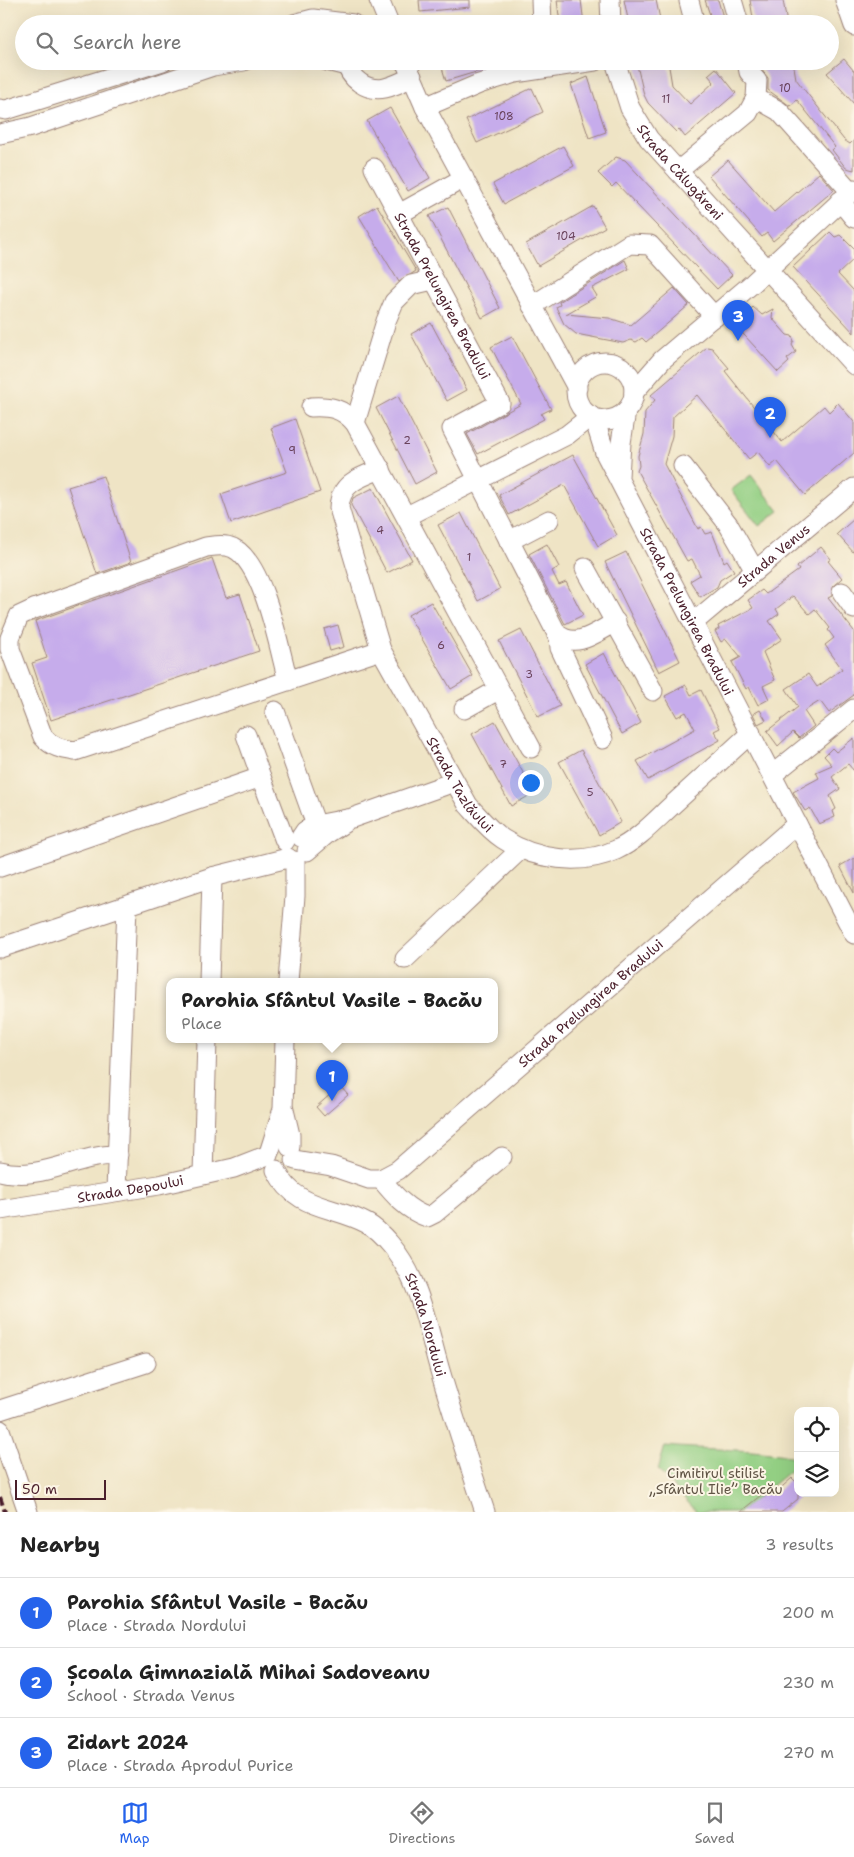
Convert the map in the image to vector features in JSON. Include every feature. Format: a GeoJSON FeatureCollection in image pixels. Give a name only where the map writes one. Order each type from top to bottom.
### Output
{"type":"FeatureCollection","features":[{"type":"Feature","properties":{"kind":"street"},"geometry":{"type":"LineString","coordinates":[[379,0],[381,15]]}},
{"type":"Feature","properties":{"kind":"street"},"geometry":{"type":"LineString","coordinates":[[541,0],[542,15]]}},
{"type":"Feature","properties":{"kind":"street"},"geometry":{"type":"LineString","coordinates":[[610,0],[611,15]]}},
{"type":"Feature","properties":{"kind":"street"},"geometry":{"type":"LineString","coordinates":[[732,0],[736,15]]}},
{"type":"Feature","properties":{"kind":"street"},"geometry":{"type":"LineString","coordinates":[[844,0],[854,26]]}},
{"type":"Feature","properties":{"kind":"street"},"geometry":{"type":"LineString","coordinates":[[690,1],[693,15]]}},
{"type":"Feature","properties":{"kind":"street"},"geometry":{"type":"LineString","coordinates":[[0,109],[6,110],[134,70]]}},
{"type":"Feature","properties":{"kind":"street"},"geometry":{"type":"LineString","coordinates":[[0,134],[31,128],[201,70]]}},
{"type":"Feature","properties":{"kind":"street"},"geometry":{"type":"LineString","coordinates":[[351,70],[358,82],[376,89],[386,88],[408,70]]}},
{"type":"Feature","properties":{"kind":"street"},"geometry":{"type":"LineString","coordinates":[[409,70],[425,107],[532,306],[559,352],[581,406],[592,417],[611,419],[626,411],[634,392],[662,360],[768,271],[848,194]]}},
{"type":"Feature","properties":{"kind":"street"},"geometry":{"type":"LineString","coordinates":[[425,107],[479,84],[522,70]]}},
{"type":"Feature","properties":{"kind":"street","name":"Strada Călugăreni"},"geometry":{"type":"LineString","coordinates":[[617,70],[623,90],[636,121],[678,171],[854,365]]}},
{"type":"Feature","properties":{"kind":"street"},"geometry":{"type":"LineString","coordinates":[[678,171],[748,113],[756,98],[757,81],[749,70]]}},
{"type":"Feature","properties":{"kind":"street"},"geometry":{"type":"LineString","coordinates":[[756,98],[779,110],[848,194],[854,218]]}},
{"type":"Feature","properties":{"kind":"street","name":"Strada Prelungirea Bradului"},"geometry":{"type":"LineString","coordinates":[[374,168],[500,403],[452,429],[477,481],[559,636],[560,648],[603,739]]}},
{"type":"Feature","properties":{"kind":"street"},"geometry":{"type":"LineString","coordinates":[[399,214],[464,178]]}},
{"type":"Feature","properties":{"kind":"street"},"geometry":{"type":"LineString","coordinates":[[532,306],[629,244],[650,245],[715,317]]}},
{"type":"Feature","properties":{"kind":"street"},"geometry":{"type":"LineString","coordinates":[[352,419],[394,302],[412,285],[433,280]]}},
{"type":"Feature","properties":{"kind":"street"},"geometry":{"type":"LineString","coordinates":[[559,352],[598,363],[618,365],[632,365],[662,360]]}},
{"type":"Feature","properties":{"kind":"street"},"geometry":{"type":"LineString","coordinates":[[558,439],[573,418],[577,394],[584,372],[598,363]]}},
{"type":"Feature","properties":{"kind":"street"},"geometry":{"type":"LineString","coordinates":[[618,365],[630,376],[634,392]]}},
{"type":"Feature","properties":{"kind":"street"},"geometry":{"type":"LineString","coordinates":[[311,408],[329,406],[352,419],[407,516],[498,690],[531,748]]}},
{"type":"Feature","properties":{"kind":"street","name":"Strada Prelungirea Bradului"},"geometry":{"type":"LineString","coordinates":[[619,479],[620,443],[626,411]]}},
{"type":"Feature","properties":{"kind":"street"},"geometry":{"type":"LineString","coordinates":[[407,516],[576,430],[592,417]]}},
{"type":"Feature","properties":{"kind":"street","name":"Strada Prelungirea Bradului"},"geometry":{"type":"LineString","coordinates":[[592,417],[602,446],[852,927]]}},
{"type":"Feature","properties":{"kind":"street"},"geometry":{"type":"LineString","coordinates":[[683,466],[728,524],[755,571]]}},
{"type":"Feature","properties":{"kind":"street","name":"Strada Tazlăului"},"geometry":{"type":"LineString","coordinates":[[381,469],[358,478],[344,489],[340,497],[339,508],[381,650],[468,805],[487,826],[503,839],[521,848],[556,859],[582,860],[616,850],[640,835],[751,733]]}},
{"type":"Feature","properties":{"kind":"street","name":"Strada Venus"},"geometry":{"type":"LineString","coordinates":[[693,623],[854,488]]}},
{"type":"Feature","properties":{"kind":"street"},"geometry":{"type":"LineString","coordinates":[[509,541],[549,520]]}},
{"type":"Feature","properties":{"kind":"street"},"geometry":{"type":"LineString","coordinates":[[288,681],[262,589],[252,565],[232,548],[222,545],[206,547],[34,608],[19,616],[10,638],[10,650],[43,737],[49,744],[60,749],[75,751],[288,681],[381,650]]}},
{"type":"Feature","properties":{"kind":"street"},"geometry":{"type":"LineString","coordinates":[[585,568],[653,691]]}},
{"type":"Feature","properties":{"kind":"street"},"geometry":{"type":"LineString","coordinates":[[842,592],[854,609]]}},
{"type":"Feature","properties":{"kind":"street"},"geometry":{"type":"LineString","coordinates":[[559,636],[565,641],[574,642],[616,622]]}},
{"type":"Feature","properties":{"kind":"street"},"geometry":{"type":"LineString","coordinates":[[464,709],[498,690]]}},
{"type":"Feature","properties":{"kind":"street"},"geometry":{"type":"LineString","coordinates":[[772,775],[854,708]]}},
{"type":"Feature","properties":{"kind":"street"},"geometry":{"type":"LineString","coordinates":[[275,712],[316,825]]}},
{"type":"Feature","properties":{"kind":"street"},"geometry":{"type":"LineString","coordinates":[[246,735],[261,777],[293,848],[295,896],[288,978]]}},
{"type":"Feature","properties":{"kind":"street"},"geometry":{"type":"LineString","coordinates":[[0,867],[261,777]]}},
{"type":"Feature","properties":{"kind":"street"},"geometry":{"type":"LineString","coordinates":[[293,848],[305,831],[316,825],[352,818],[454,782]]}},
{"type":"Feature","properties":{"kind":"street"},"geometry":{"type":"LineString","coordinates":[[0,948],[212,877],[256,865],[328,833],[352,818]]}},
{"type":"Feature","properties":{"kind":"street","name":"Strada Prelungirea Bradului"},"geometry":{"type":"LineString","coordinates":[[380,1179],[398,1170],[797,824]]}},
{"type":"Feature","properties":{"kind":"street"},"geometry":{"type":"LineString","coordinates":[[405,959],[521,848]]}},
{"type":"Feature","properties":{"kind":"street"},"geometry":{"type":"LineString","coordinates":[[209,978],[212,877]]}},
{"type":"Feature","properties":{"kind":"street"},"geometry":{"type":"LineString","coordinates":[[116,1191],[128,906]]}},
{"type":"Feature","properties":{"kind":"street"},"geometry":{"type":"LineString","coordinates":[[203,1174],[207,1043]]}},
{"type":"Feature","properties":{"kind":"street"},"geometry":{"type":"LineString","coordinates":[[285,1043],[283,1109],[290,1135],[280,1160],[332,1166],[369,1179],[380,1179],[397,1199],[417,1214],[426,1218],[435,1213],[502,1156]]}},
{"type":"Feature","properties":{"kind":"street"},"geometry":{"type":"LineString","coordinates":[[0,1171],[9,1174],[45,1172],[79,1159],[103,1154],[118,1155]]}},
{"type":"Feature","properties":{"kind":"street","name":"Strada Depoului"},"geometry":{"type":"LineString","coordinates":[[0,1210],[159,1185],[203,1174],[280,1160]]}},
{"type":"Feature","properties":{"kind":"street","name":"Strada Nordului"},"geometry":{"type":"LineString","coordinates":[[280,1160],[286,1185],[297,1194],[313,1206],[369,1224],[379,1232],[401,1257],[418,1293],[457,1429],[485,1512]]}},
{"type":"Feature","properties":{"kind":"street","name":"Strada Depoului"},"geometry":{"type":"LineString","coordinates":[[0,1202],[28,1205]]}},
{"type":"Feature","properties":{"kind":"street"},"geometry":{"type":"LineString","coordinates":[[0,1410],[146,1363]]}},
{"type":"Feature","properties":{"kind":"street"},"geometry":{"type":"LineString","coordinates":[[0,1430],[28,1512]]}},
{"type":"Feature","properties":{"kind":"green space"},"geometry":{"type":"Polygon","coordinates":[[[751,475],[779,511],[759,526],[731,490],[751,475]]]}},
{"type":"Feature","properties":{"kind":"green space","name":"Cimitirul stilist „Sfântul Ilie” Bacău"},"geometry":{"type":"Polygon","coordinates":[[[665,1446],[747,1451],[794,1457],[792,1469],[740,1512],[697,1512],[658,1470],[665,1446]]]}},
{"type":"Feature","properties":{"kind":"building"},"geometry":{"type":"Polygon","coordinates":[[[419,0],[470,0],[470,7],[420,12],[419,0]]]}},
{"type":"Feature","properties":{"kind":"building"},"geometry":{"type":"Polygon","coordinates":[[[557,0],[581,0],[583,15],[559,15],[557,0]]]}},
{"type":"Feature","properties":{"kind":"building"},"geometry":{"type":"Polygon","coordinates":[[[624,0],[656,0],[659,15],[627,15],[624,0]]]}},
{"type":"Feature","properties":{"kind":"building"},"geometry":{"type":"Polygon","coordinates":[[[705,0],[718,0],[722,15],[710,15],[705,0]]]}},
{"type":"Feature","properties":{"kind":"building"},"geometry":{"type":"Polygon","coordinates":[[[750,0],[783,0],[786,15],[752,15],[750,0]]]}},
{"type":"Feature","properties":{"kind":"building"},"geometry":{"type":"Polygon","coordinates":[[[844,59],[854,71],[854,104],[827,73],[831,70],[839,70],[839,63],[844,59]]]}},
{"type":"Feature","properties":{"kind":"building"},"geometry":{"type":"Polygon","coordinates":[[[443,70],[483,70],[446,81],[443,70]]]}},
{"type":"Feature","properties":{"kind":"building"},"geometry":{"type":"Polygon","coordinates":[[[638,70],[670,70],[672,85],[690,104],[714,82],[708,75],[714,70],[718,70],[736,93],[685,137],[679,129],[676,132],[648,103],[644,95],[638,70]]]}},
{"type":"Feature","properties":{"kind":"building"},"geometry":{"type":"Polygon","coordinates":[[[762,70],[794,70],[796,79],[844,140],[850,144],[854,140],[854,170],[846,168],[832,150],[835,147],[797,100],[790,106],[768,90],[768,78],[762,70]]]}},
{"type":"Feature","properties":{"kind":"building"},"geometry":{"type":"Polygon","coordinates":[[[588,77],[606,132],[589,138],[571,84],[588,77]]]}},
{"type":"Feature","properties":{"kind":"building"},"geometry":{"type":"Polygon","coordinates":[[[532,88],[543,112],[477,143],[466,120],[532,88]]]}},
{"type":"Feature","properties":{"kind":"building"},"geometry":{"type":"Polygon","coordinates":[[[390,108],[430,178],[408,191],[367,121],[390,108]]]}},
{"type":"Feature","properties":{"kind":"building"},"geometry":{"type":"Polygon","coordinates":[[[563,146],[574,166],[504,204],[493,184],[563,146]]]}},
{"type":"Feature","properties":{"kind":"building"},"geometry":{"type":"Polygon","coordinates":[[[616,157],[625,160],[732,275],[717,289],[616,183],[612,187],[598,173],[616,157]]]}},
{"type":"Feature","properties":{"kind":"building"},"geometry":{"type":"Polygon","coordinates":[[[728,160],[774,212],[819,173],[834,190],[773,241],[767,233],[762,237],[709,176],[728,160]]]}},
{"type":"Feature","properties":{"kind":"building"},"geometry":{"type":"Polygon","coordinates":[[[377,205],[416,271],[399,282],[359,216],[377,205]]]}},
{"type":"Feature","properties":{"kind":"building"},"geometry":{"type":"Polygon","coordinates":[[[593,206],[605,227],[538,266],[526,244],[593,206]]]}},
{"type":"Feature","properties":{"kind":"building"},"geometry":{"type":"Polygon","coordinates":[[[448,207],[500,308],[482,318],[429,216],[448,207]]]}},
{"type":"Feature","properties":{"kind":"building"},"geometry":{"type":"Polygon","coordinates":[[[830,232],[835,237],[840,235],[854,249],[854,259],[838,274],[854,291],[854,333],[793,267],[830,232]]]}},
{"type":"Feature","properties":{"kind":"building"},"geometry":{"type":"Polygon","coordinates":[[[625,260],[629,269],[592,288],[597,296],[566,314],[609,318],[631,325],[674,288],[689,305],[646,342],[642,338],[636,342],[631,340],[623,343],[576,334],[564,324],[556,307],[560,305],[559,302],[625,260]]]}},
{"type":"Feature","properties":{"kind":"building"},"geometry":{"type":"Polygon","coordinates":[[[753,307],[762,315],[773,309],[772,318],[787,335],[792,336],[794,341],[792,345],[796,352],[787,359],[789,362],[778,372],[734,324],[753,307]]]}},
{"type":"Feature","properties":{"kind":"building"},"geometry":{"type":"Polygon","coordinates":[[[431,323],[467,390],[447,401],[411,334],[431,323]]]}},
{"type":"Feature","properties":{"kind":"building"},"geometry":{"type":"Polygon","coordinates":[[[512,336],[551,409],[541,414],[544,419],[478,454],[467,434],[521,404],[491,347],[512,336]]]}},
{"type":"Feature","properties":{"kind":"building"},"geometry":{"type":"Polygon","coordinates":[[[707,347],[712,348],[729,368],[725,371],[782,442],[824,406],[829,412],[838,403],[854,422],[854,453],[805,495],[777,461],[770,467],[758,452],[749,459],[697,395],[673,417],[672,436],[664,464],[698,529],[701,527],[705,534],[712,532],[724,562],[727,560],[734,571],[720,580],[717,587],[700,597],[690,581],[700,575],[692,559],[687,561],[637,471],[639,466],[638,456],[644,434],[645,412],[655,400],[651,395],[707,347]]]}},
{"type":"Feature","properties":{"kind":"building"},"geometry":{"type":"Polygon","coordinates":[[[398,396],[437,472],[415,484],[376,408],[398,396]]]}},
{"type":"Feature","properties":{"kind":"building"},"geometry":{"type":"Polygon","coordinates":[[[295,419],[320,492],[231,523],[221,494],[287,472],[271,428],[295,419]]]}},
{"type":"Feature","properties":{"kind":"building"},"geometry":{"type":"Polygon","coordinates":[[[573,455],[617,535],[598,546],[564,485],[509,515],[499,495],[573,455]]]}},
{"type":"Feature","properties":{"kind":"building"},"geometry":{"type":"Polygon","coordinates":[[[103,476],[131,562],[97,574],[68,487],[103,476]]]}},
{"type":"Feature","properties":{"kind":"building"},"geometry":{"type":"Polygon","coordinates":[[[373,488],[412,560],[387,573],[351,505],[353,498],[373,488]]]}},
{"type":"Feature","properties":{"kind":"building"},"geometry":{"type":"Polygon","coordinates":[[[461,513],[500,589],[478,601],[438,525],[461,513]]]}},
{"type":"Feature","properties":{"kind":"building"},"geometry":{"type":"Polygon","coordinates":[[[854,519],[854,553],[837,534],[854,519]]]}},
{"type":"Feature","properties":{"kind":"building"},"geometry":{"type":"Polygon","coordinates":[[[547,544],[559,567],[552,571],[559,585],[566,582],[583,615],[565,624],[529,554],[547,544]]]}},
{"type":"Feature","properties":{"kind":"building"},"geometry":{"type":"Polygon","coordinates":[[[821,547],[831,559],[828,561],[842,578],[832,587],[832,596],[828,598],[854,631],[854,695],[829,713],[820,701],[804,711],[814,726],[799,738],[793,732],[778,746],[767,731],[798,707],[786,689],[808,674],[817,687],[842,669],[825,645],[834,638],[828,630],[830,628],[815,609],[809,614],[793,596],[776,609],[779,614],[769,621],[782,639],[763,652],[775,680],[763,686],[769,699],[758,705],[749,687],[746,689],[732,662],[741,657],[726,639],[721,642],[715,631],[719,629],[718,626],[753,608],[748,600],[762,590],[766,594],[799,570],[797,567],[821,547]]]}},
{"type":"Feature","properties":{"kind":"building"},"geometry":{"type":"Polygon","coordinates":[[[626,552],[680,661],[659,672],[605,562],[626,552]]]}},
{"type":"Feature","properties":{"kind":"building"},"geometry":{"type":"Polygon","coordinates":[[[212,558],[226,598],[240,594],[259,651],[51,720],[32,663],[47,658],[35,621],[212,558]]]}},
{"type":"Feature","properties":{"kind":"building"},"geometry":{"type":"Polygon","coordinates":[[[431,602],[473,676],[451,689],[408,615],[431,602]]]}},
{"type":"Feature","properties":{"kind":"building"},"geometry":{"type":"Polygon","coordinates":[[[338,625],[344,647],[330,651],[324,629],[338,625]]]}},
{"type":"Feature","properties":{"kind":"building"},"geometry":{"type":"Polygon","coordinates":[[[521,630],[560,706],[538,717],[499,641],[521,630]]]}},
{"type":"Feature","properties":{"kind":"building"},"geometry":{"type":"Polygon","coordinates":[[[604,653],[641,723],[622,734],[585,664],[604,653]]]}},
{"type":"Feature","properties":{"kind":"building"},"geometry":{"type":"Polygon","coordinates":[[[686,685],[691,695],[701,690],[720,728],[714,731],[720,740],[648,780],[637,761],[695,729],[686,712],[677,717],[665,696],[686,685]]]}},
{"type":"Feature","properties":{"kind":"building"},"geometry":{"type":"Polygon","coordinates":[[[760,710],[766,720],[758,724],[753,714],[760,710]]]}},
{"type":"Feature","properties":{"kind":"building"},"geometry":{"type":"Polygon","coordinates":[[[495,721],[534,793],[511,806],[472,734],[495,721]]]}},
{"type":"Feature","properties":{"kind":"building"},"geometry":{"type":"Polygon","coordinates":[[[854,738],[854,771],[848,764],[832,777],[840,789],[830,796],[836,809],[833,811],[835,817],[819,824],[810,808],[805,811],[793,792],[819,778],[816,772],[832,765],[824,756],[832,748],[836,752],[854,738]]]}},
{"type":"Feature","properties":{"kind":"building"},"geometry":{"type":"Polygon","coordinates":[[[581,750],[621,822],[599,835],[559,762],[581,750]]]}},
{"type":"Feature","properties":{"kind":"building"},"geometry":{"type":"Polygon","coordinates":[[[854,858],[854,893],[840,866],[854,858]]]}},
{"type":"Feature","properties":{"kind":"building"},"geometry":{"type":"Polygon","coordinates":[[[340,1086],[348,1095],[324,1116],[316,1107],[340,1086]]]}},
{"type":"Feature","properties":{"kind":"building"},"geometry":{"type":"Polygon","coordinates":[[[792,1478],[794,1480],[794,1497],[798,1497],[798,1499],[782,1512],[740,1512],[771,1487],[775,1493],[792,1478]]]}},
{"type":"Feature","properties":{"kind":"railway"},"geometry":{"type":"LineString","coordinates":[[0,1497],[5,1512]]}},
{"type":"Feature","properties":{"kind":"place","name":"Zidart 2024"},"geometry":{"type":"Point","coordinates":[738,341]}},
{"type":"Feature","properties":{"kind":"place","name":"Școala Gimnazială Mihai Sadoveanu"},"geometry":{"type":"Point","coordinates":[770,438]}},
{"type":"Feature","properties":{"kind":"place","name":"Parohia Sfântul Vasile - Bacău"},"geometry":{"type":"Point","coordinates":[332,1101]}}]}
